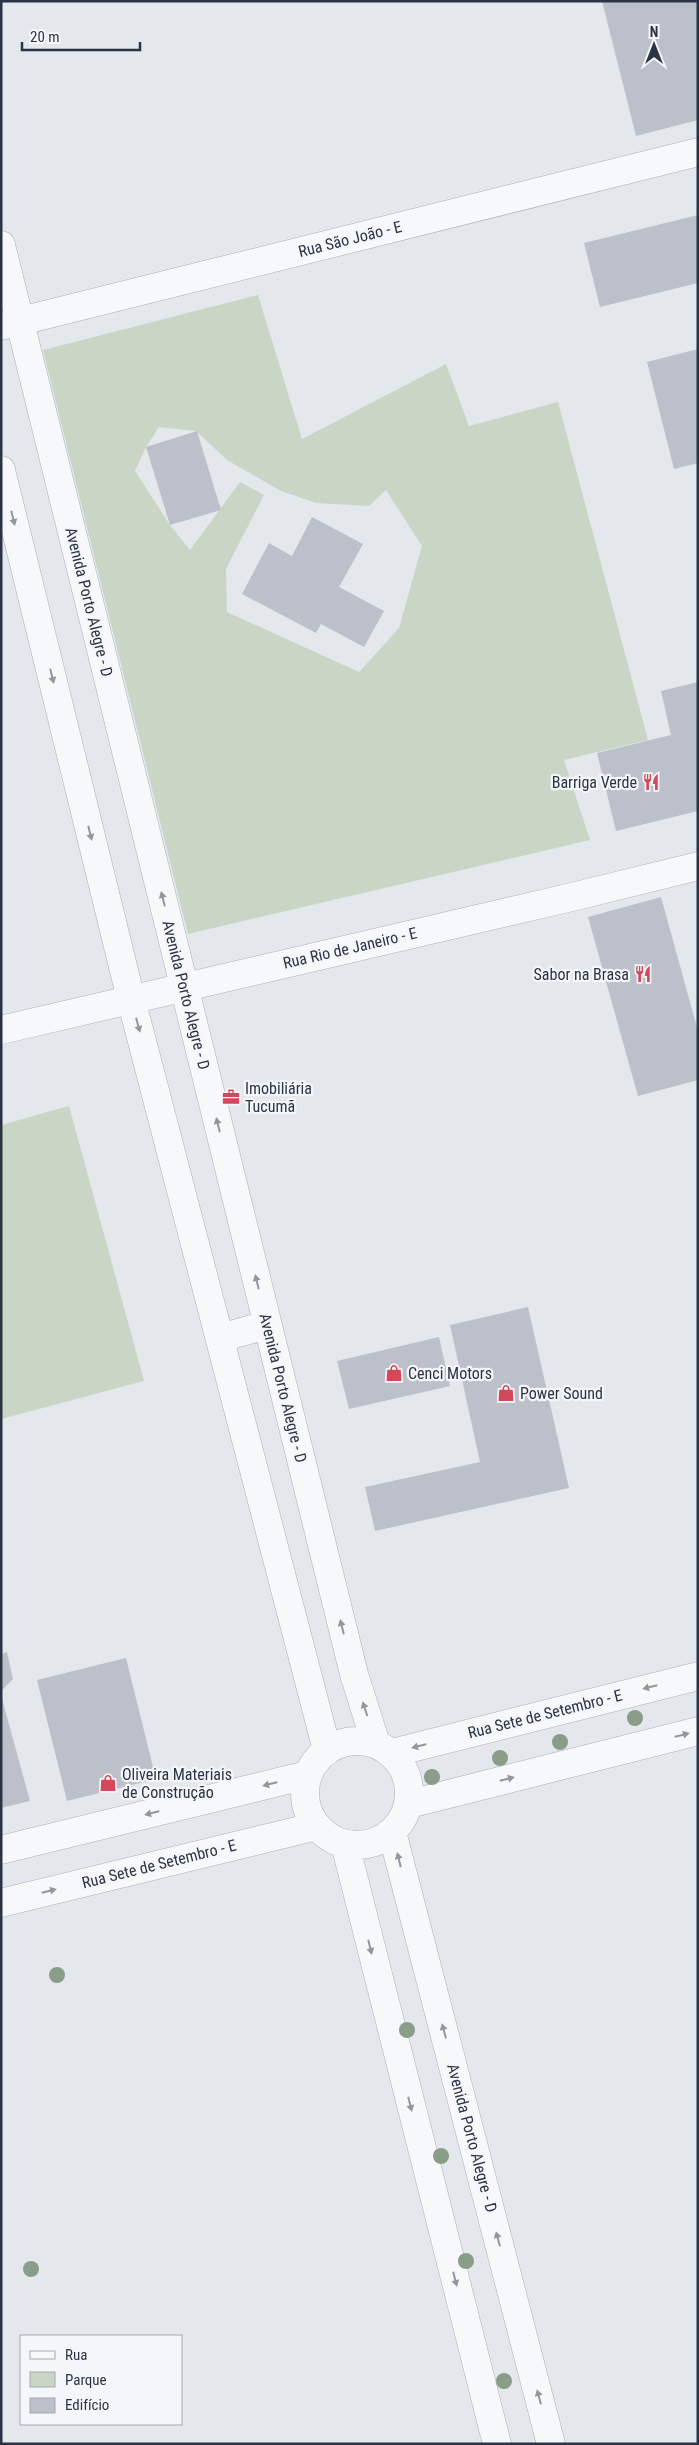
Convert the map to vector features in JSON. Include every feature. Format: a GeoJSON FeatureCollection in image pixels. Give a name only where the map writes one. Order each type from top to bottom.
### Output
{"type":"FeatureCollection","features":[{"type":"Feature","properties":{"kind":"street","name":"Rua São João - E"},"geometry":{"type":"LineString","coordinates":[[11,324],[698,152]]}},
{"type":"Feature","properties":{"kind":"street","name":"Avenida Porto Alegre - D"},"geometry":{"type":"LineString","coordinates":[[1,245],[11,324],[184,986],[354,1674],[384,1748]]}},
{"type":"Feature","properties":{"kind":"street"},"geometry":{"type":"LineString","coordinates":[[1,470],[131,999],[327,1750]]}},
{"type":"Feature","properties":{"kind":"street","name":"Rua Rio de Janeiro - E"},"geometry":{"type":"LineString","coordinates":[[1,1030],[698,866]]}},
{"type":"Feature","properties":{"kind":"street"},"geometry":{"type":"LineString","coordinates":[[220,1338],[267,1325]]}},
{"type":"Feature","properties":{"kind":"street","name":"Rua Sete de Setembro - E"},"geometry":{"type":"LineString","coordinates":[[384,1748],[698,1676]]}},
{"type":"Feature","properties":{"kind":"street"},"geometry":{"type":"LineString","coordinates":[[409,1804],[698,1731]]}},
{"type":"Feature","properties":{"kind":"street"},"geometry":{"type":"LineString","coordinates":[[350,1740],[384,1748],[401,1763],[407,1776],[410,1790],[409,1804],[403,1820],[392,1832],[378,1841],[361,1845],[344,1844],[329,1837],[317,1826],[307,1810],[304,1792],[307,1775],[315,1761],[327,1750],[350,1740]]}},
{"type":"Feature","properties":{"kind":"street"},"geometry":{"type":"LineString","coordinates":[[1,1850],[307,1775]]}},
{"type":"Feature","properties":{"kind":"street","name":"Rua Sete de Setembro - E"},"geometry":{"type":"LineString","coordinates":[[1,1903],[317,1826]]}},
{"type":"Feature","properties":{"kind":"street","name":"Avenida Porto Alegre - D"},"geometry":{"type":"LineString","coordinates":[[392,1832],[551,2444]]}},
{"type":"Feature","properties":{"kind":"street"},"geometry":{"type":"LineString","coordinates":[[344,1844],[497,2444]]}},
{"type":"Feature","properties":{"kind":"green space"},"geometry":{"type":"Polygon","coordinates":[[[258,295],[302,439],[446,364],[469,426],[558,402],[648,740],[564,760],[590,840],[188,934],[43,350],[258,295]],[[159,427],[146,447],[135,471],[170,525],[190,550],[240,482],[264,495],[226,569],[227,612],[359,672],[399,628],[422,546],[386,490],[369,506],[316,503],[281,491],[227,460],[196,431],[159,427]]]}},
{"type":"Feature","properties":{"kind":"green space"},"geometry":{"type":"Polygon","coordinates":[[[69,1106],[144,1381],[1,1419],[1,1125],[69,1106]]]}},
{"type":"Feature","properties":{"kind":"building"},"geometry":{"type":"Polygon","coordinates":[[[602,1],[698,1],[698,120],[636,136],[602,1]]]}},
{"type":"Feature","properties":{"kind":"building"},"geometry":{"type":"Polygon","coordinates":[[[698,215],[698,283],[600,307],[584,243],[698,215]]]}},
{"type":"Feature","properties":{"kind":"building"},"geometry":{"type":"Polygon","coordinates":[[[698,349],[698,463],[674,469],[647,362],[698,349]]]}},
{"type":"Feature","properties":{"kind":"building"},"geometry":{"type":"Polygon","coordinates":[[[197,431],[221,510],[170,525],[146,447],[197,431]]]}},
{"type":"Feature","properties":{"kind":"building"},"geometry":{"type":"Polygon","coordinates":[[[312,517],[363,544],[339,587],[384,611],[364,647],[321,624],[316,633],[242,594],[269,543],[292,556],[312,517]]]}},
{"type":"Feature","properties":{"kind":"building","name":"Barriga Verde"},"geometry":{"type":"Polygon","coordinates":[[[698,682],[698,811],[616,831],[597,753],[671,735],[661,691],[698,682]]]}},
{"type":"Feature","properties":{"kind":"building","name":"Sabor na Brasa"},"geometry":{"type":"Polygon","coordinates":[[[661,897],[698,1031],[698,1080],[638,1096],[588,917],[661,897]]]}},
{"type":"Feature","properties":{"kind":"building","name":"Power Sound"},"geometry":{"type":"Polygon","coordinates":[[[528,1307],[569,1488],[375,1531],[365,1487],[480,1462],[450,1325],[528,1307]]]}},
{"type":"Feature","properties":{"kind":"building","name":"Cenci Motors"},"geometry":{"type":"Polygon","coordinates":[[[439,1337],[450,1386],[349,1409],[337,1361],[439,1337]]]}},
{"type":"Feature","properties":{"kind":"building"},"geometry":{"type":"Polygon","coordinates":[[[7,1652],[13,1679],[1,1691],[1,1654],[7,1652]]]}},
{"type":"Feature","properties":{"kind":"building"},"geometry":{"type":"Polygon","coordinates":[[[126,1658],[156,1779],[67,1801],[37,1680],[126,1658]]]}},
{"type":"Feature","properties":{"kind":"building"},"geometry":{"type":"Polygon","coordinates":[[[1,1695],[30,1801],[1,1808],[1,1695]]]}},
{"type":"Feature","properties":{"kind":"place","name":"Barriga Verde"},"geometry":{"type":"Point","coordinates":[651,782]}},
{"type":"Feature","properties":{"kind":"place","name":"Sabor na Brasa"},"geometry":{"type":"Point","coordinates":[643,974]}},
{"type":"Feature","properties":{"kind":"place","name":"Imobiliária Tucumã"},"geometry":{"type":"Point","coordinates":[231,1097]}},
{"type":"Feature","properties":{"kind":"place","name":"Cenci Motors"},"geometry":{"type":"Point","coordinates":[394,1373]}},
{"type":"Feature","properties":{"kind":"place","name":"Power Sound"},"geometry":{"type":"Point","coordinates":[506,1393]}},
{"type":"Feature","properties":{"kind":"place","name":"Oliveira Materiais de Construção"},"geometry":{"type":"Point","coordinates":[108,1783]}}]}
